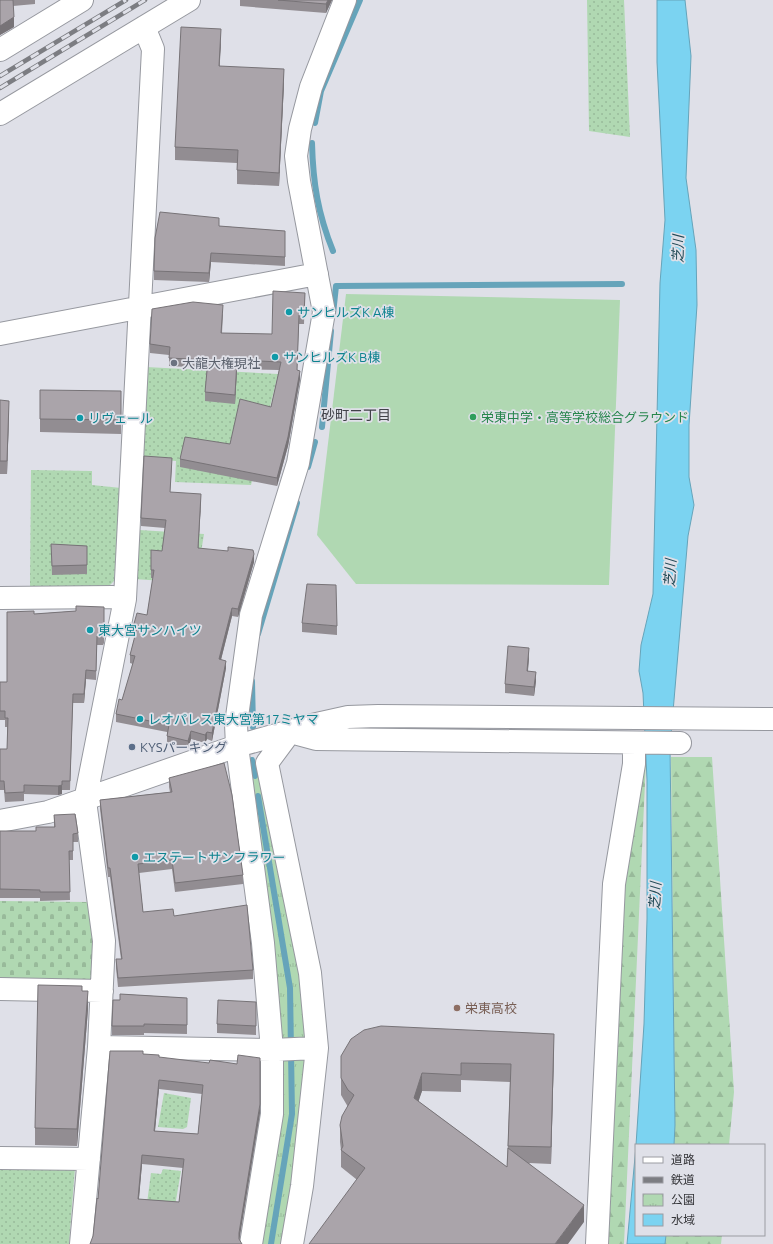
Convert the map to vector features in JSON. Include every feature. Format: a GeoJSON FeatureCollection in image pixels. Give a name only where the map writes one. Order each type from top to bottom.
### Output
{"type":"FeatureCollection","features":[{"type":"Feature","properties":{"kind":"street"},"geometry":{"type":"LineString","coordinates":[[0,50],[82,0]]}},
{"type":"Feature","properties":{"kind":"street"},"geometry":{"type":"LineString","coordinates":[[0,114],[189,0]]}},
{"type":"Feature","properties":{"kind":"street"},"geometry":{"type":"LineString","coordinates":[[251,1244],[272,1114],[279,1050],[263,943],[248,744],[236,724],[251,614],[298,463],[324,312],[296,156],[300,129],[311,87],[345,0]]}},
{"type":"Feature","properties":{"kind":"street"},"geometry":{"type":"LineString","coordinates":[[81,1244],[99,1047],[104,941],[85,801],[125,599],[153,49],[144,27]]}},
{"type":"Feature","properties":{"kind":"street"},"geometry":{"type":"LineString","coordinates":[[0,334],[317,274]]}},
{"type":"Feature","properties":{"kind":"street"},"geometry":{"type":"LineString","coordinates":[[0,598],[113,597],[125,599]]}},
{"type":"Feature","properties":{"kind":"street"},"geometry":{"type":"LineString","coordinates":[[0,821],[48,812],[85,801],[248,744],[312,725],[348,717],[773,719]]}},
{"type":"Feature","properties":{"kind":"street"},"geometry":{"type":"LineString","coordinates":[[290,732],[316,739],[680,743]]}},
{"type":"Feature","properties":{"kind":"street"},"geometry":{"type":"LineString","coordinates":[[290,732],[267,762],[310,973],[317,1048],[302,1186],[292,1244]]}},
{"type":"Feature","properties":{"kind":"street"},"geometry":{"type":"LineString","coordinates":[[591,1243],[614,884],[637,742]]}},
{"type":"Feature","properties":{"kind":"street"},"geometry":{"type":"LineString","coordinates":[[0,989],[102,992]]}},
{"type":"Feature","properties":{"kind":"street"},"geometry":{"type":"LineString","coordinates":[[99,1047],[279,1050],[317,1048]]}},
{"type":"Feature","properties":{"kind":"street"},"geometry":{"type":"LineString","coordinates":[[0,1158],[89,1159]]}},
{"type":"Feature","properties":{"kind":"green space"},"geometry":{"type":"Polygon","coordinates":[[[587,0],[624,0],[630,137],[589,131],[587,0]]]}},
{"type":"Feature","properties":{"kind":"green space","name":"栄東中学・高等学校総合グラウンド"},"geometry":{"type":"Polygon","coordinates":[[[346,294],[620,300],[609,585],[356,584],[317,535],[346,294]]]}},
{"type":"Feature","properties":{"kind":"green space"},"geometry":{"type":"Polygon","coordinates":[[[146,367],[278,374],[251,485],[175,482],[176,461],[141,458],[146,367]]]}},
{"type":"Feature","properties":{"kind":"green space"},"geometry":{"type":"Polygon","coordinates":[[[31,470],[92,471],[92,485],[121,488],[114,581],[108,587],[30,586],[31,470]]]}},
{"type":"Feature","properties":{"kind":"green space"},"geometry":{"type":"Polygon","coordinates":[[[139,530],[204,534],[196,583],[133,579],[139,530]]]}},
{"type":"Feature","properties":{"kind":"green space"},"geometry":{"type":"Polygon","coordinates":[[[671,757],[712,757],[734,1092],[729,1144],[674,1144],[671,757]]]}},
{"type":"Feature","properties":{"kind":"green space"},"geometry":{"type":"Polygon","coordinates":[[[640,760],[646,761],[624,1244],[602,1244],[621,870],[640,760]]]}},
{"type":"Feature","properties":{"kind":"green space"},"geometry":{"type":"Polygon","coordinates":[[[267,763],[317,1048],[292,1244],[251,1244],[272,1114],[239,768],[267,763]]]}},
{"type":"Feature","properties":{"kind":"green space"},"geometry":{"type":"Polygon","coordinates":[[[0,901],[88,902],[95,955],[93,982],[0,981],[0,901]]]}},
{"type":"Feature","properties":{"kind":"green space"},"geometry":{"type":"Polygon","coordinates":[[[164,1093],[191,1098],[187,1127],[183,1129],[158,1127],[164,1093]]]}},
{"type":"Feature","properties":{"kind":"green space"},"geometry":{"type":"Polygon","coordinates":[[[75,1168],[69,1244],[0,1244],[0,1170],[75,1168]]]}},
{"type":"Feature","properties":{"kind":"green space"},"geometry":{"type":"Polygon","coordinates":[[[163,1169],[181,1171],[175,1206],[147,1203],[151,1173],[161,1174],[163,1169]]]}},
{"type":"Feature","properties":{"kind":"green space"},"geometry":{"type":"Polygon","coordinates":[[[666,1236],[722,1236],[721,1244],[665,1244],[666,1236]]]}},
{"type":"Feature","properties":{"kind":"water","name":"芝川"},"geometry":{"type":"Polygon","coordinates":[[[657,0],[685,0],[691,56],[686,178],[696,250],[697,305],[689,425],[689,477],[694,505],[688,536],[670,747],[675,1125],[674,1144],[636,1144],[644,1024],[647,919],[647,780],[643,693],[639,671],[641,645],[653,594],[660,283],[665,220],[657,62],[657,0]]]}},
{"type":"Feature","properties":{"kind":"water"},"geometry":{"type":"Polygon","coordinates":[[[635,1157],[635,1236],[666,1236],[665,1244],[627,1244],[635,1157]]]}},
{"type":"Feature","properties":{"kind":"building"},"geometry":{"type":"Polygon","coordinates":[[[0,0],[13,0],[14,17],[0,26],[0,0]]]}},
{"type":"Feature","properties":{"kind":"building"},"geometry":{"type":"Polygon","coordinates":[[[278,0],[328,0],[326,4],[278,0]]]}},
{"type":"Feature","properties":{"kind":"building"},"geometry":{"type":"Polygon","coordinates":[[[181,27],[221,29],[219,66],[284,69],[279,173],[237,170],[238,150],[175,147],[181,27]]]}},
{"type":"Feature","properties":{"kind":"building"},"geometry":{"type":"Polygon","coordinates":[[[160,212],[219,218],[219,226],[285,231],[285,257],[211,253],[209,273],[154,271],[155,238],[160,212]]]}},
{"type":"Feature","properties":{"kind":"building"},"geometry":{"type":"Polygon","coordinates":[[[273,291],[305,293],[304,316],[299,315],[297,370],[300,371],[288,437],[277,478],[180,459],[185,437],[230,444],[240,399],[271,407],[281,362],[237,360],[235,395],[205,392],[208,360],[169,358],[170,347],[150,344],[152,309],[193,302],[223,305],[221,333],[272,334],[273,291]]]}},
{"type":"Feature","properties":{"kind":"building"},"geometry":{"type":"Polygon","coordinates":[[[40,390],[121,391],[121,420],[40,419],[40,390]]]}},
{"type":"Feature","properties":{"kind":"building"},"geometry":{"type":"Polygon","coordinates":[[[0,400],[9,401],[7,461],[0,461],[0,400]]]}},
{"type":"Feature","properties":{"kind":"building"},"geometry":{"type":"Polygon","coordinates":[[[144,456],[172,458],[170,492],[201,494],[198,548],[228,551],[228,547],[253,550],[254,554],[238,609],[232,608],[219,659],[226,661],[212,733],[207,732],[205,735],[191,731],[188,741],[167,736],[169,725],[116,714],[119,699],[122,700],[135,656],[130,655],[137,628],[133,627],[137,613],[147,615],[154,570],[151,570],[151,550],[162,551],[166,520],[141,518],[144,456]]]}},
{"type":"Feature","properties":{"kind":"building"},"geometry":{"type":"Polygon","coordinates":[[[51,544],[87,546],[87,565],[52,566],[51,544]]]}},
{"type":"Feature","properties":{"kind":"building"},"geometry":{"type":"Polygon","coordinates":[[[307,584],[336,585],[337,626],[302,623],[307,584]]]}},
{"type":"Feature","properties":{"kind":"building"},"geometry":{"type":"Polygon","coordinates":[[[76,606],[104,607],[104,634],[103,636],[97,636],[96,671],[86,670],[84,694],[73,694],[70,781],[62,781],[62,785],[58,786],[24,785],[24,792],[5,793],[4,781],[0,781],[0,749],[7,749],[8,718],[5,718],[5,711],[0,711],[0,682],[7,682],[7,612],[34,611],[34,614],[76,611],[76,606]]]}},
{"type":"Feature","properties":{"kind":"building"},"geometry":{"type":"Polygon","coordinates":[[[508,646],[529,648],[527,671],[536,672],[534,687],[505,684],[508,646]]]}},
{"type":"Feature","properties":{"kind":"building"},"geometry":{"type":"Polygon","coordinates":[[[224,763],[232,795],[243,875],[175,883],[172,860],[138,864],[143,912],[173,909],[174,916],[247,905],[253,970],[118,978],[116,959],[122,959],[110,868],[108,868],[100,800],[172,792],[169,778],[224,763]]]}},
{"type":"Feature","properties":{"kind":"building"},"geometry":{"type":"Polygon","coordinates":[[[75,814],[78,833],[73,834],[73,851],[69,851],[70,892],[40,892],[40,890],[0,889],[0,831],[36,831],[36,827],[55,827],[54,815],[75,814]]]}},
{"type":"Feature","properties":{"kind":"building"},"geometry":{"type":"Polygon","coordinates":[[[38,985],[82,986],[82,991],[88,991],[77,1129],[35,1128],[38,985]]]}},
{"type":"Feature","properties":{"kind":"building"},"geometry":{"type":"Polygon","coordinates":[[[120,994],[187,998],[187,1025],[144,1024],[144,1026],[112,1026],[113,1000],[120,1000],[120,994]]]}},
{"type":"Feature","properties":{"kind":"building"},"geometry":{"type":"Polygon","coordinates":[[[218,1000],[256,1002],[256,1026],[217,1024],[218,1000]]]}},
{"type":"Feature","properties":{"kind":"building"},"geometry":{"type":"Polygon","coordinates":[[[381,1026],[554,1034],[551,1147],[508,1146],[511,1064],[461,1063],[461,1075],[422,1073],[414,1098],[507,1167],[508,1148],[584,1205],[555,1244],[309,1244],[365,1168],[341,1150],[343,1146],[340,1125],[342,1116],[354,1095],[348,1090],[341,1078],[341,1056],[351,1039],[364,1030],[381,1026]]]}},
{"type":"Feature","properties":{"kind":"building"},"geometry":{"type":"Polygon","coordinates":[[[110,1051],[143,1051],[143,1054],[159,1055],[159,1057],[209,1063],[210,1060],[237,1064],[238,1055],[260,1058],[260,1104],[239,1233],[239,1239],[242,1244],[90,1244],[93,1236],[97,1198],[98,1199],[110,1051]],[[159,1080],[154,1131],[198,1134],[203,1085],[159,1080]],[[142,1155],[138,1199],[179,1202],[184,1159],[142,1155]]]}},
{"type":"Feature","properties":{"kind":"waterway"},"geometry":{"type":"LineString","coordinates":[[315,123],[321,91],[360,0]]}},
{"type":"Feature","properties":{"kind":"waterway"},"geometry":{"type":"LineString","coordinates":[[312,143],[317,198],[333,251]]}},
{"type":"Feature","properties":{"kind":"waterway"},"geometry":{"type":"LineString","coordinates":[[333,314],[336,286],[622,284]]}},
{"type":"Feature","properties":{"kind":"waterway"},"geometry":{"type":"LineString","coordinates":[[322,427],[331,331]]}},
{"type":"Feature","properties":{"kind":"waterway"},"geometry":{"type":"LineString","coordinates":[[308,467],[315,442]]}},
{"type":"Feature","properties":{"kind":"waterway"},"geometry":{"type":"LineString","coordinates":[[258,634],[297,503]]}},
{"type":"Feature","properties":{"kind":"waterway"},"geometry":{"type":"LineString","coordinates":[[252,681],[253,727]]}},
{"type":"Feature","properties":{"kind":"waterway"},"geometry":{"type":"LineString","coordinates":[[252,760],[255,776]]}},
{"type":"Feature","properties":{"kind":"waterway"},"geometry":{"type":"LineString","coordinates":[[258,796],[290,988],[292,1114],[271,1244]]}},
{"type":"Feature","properties":{"kind":"railway"},"geometry":{"type":"LineString","coordinates":[[0,76],[126,0]]}},
{"type":"Feature","properties":{"kind":"railway"},"geometry":{"type":"LineString","coordinates":[[0,88],[145,0]]}},
{"type":"Feature","properties":{"kind":"place","name":"サンヒルズK A棟"},"geometry":{"type":"Point","coordinates":[289,312]}},
{"type":"Feature","properties":{"kind":"place","name":"サンヒルズK B棟"},"geometry":{"type":"Point","coordinates":[275,357]}},
{"type":"Feature","properties":{"kind":"place","name":"大龍大権現社"},"geometry":{"type":"Point","coordinates":[174,363]}},
{"type":"Feature","properties":{"kind":"place","name":"栄東中学・高等学校総合グラウンド"},"geometry":{"type":"Point","coordinates":[473,417]}},
{"type":"Feature","properties":{"kind":"place","name":"リヴェール"},"geometry":{"type":"Point","coordinates":[80,418]}},
{"type":"Feature","properties":{"kind":"place","name":"東大宮サンハイツ"},"geometry":{"type":"Point","coordinates":[90,630]}},
{"type":"Feature","properties":{"kind":"place","name":"レオパレス東大宮第17ミヤマ"},"geometry":{"type":"Point","coordinates":[140,719]}},
{"type":"Feature","properties":{"kind":"place","name":"KYSパーキング"},"geometry":{"type":"Point","coordinates":[132,747]}},
{"type":"Feature","properties":{"kind":"place","name":"エステートサンフラワー"},"geometry":{"type":"Point","coordinates":[135,857]}},
{"type":"Feature","properties":{"kind":"place","name":"栄東高校"},"geometry":{"type":"Point","coordinates":[457,1008]}},
{"type":"Feature","properties":{"kind":"district","name":"砂町二丁目"},"geometry":{"type":"Point","coordinates":[356,415]}}]}
